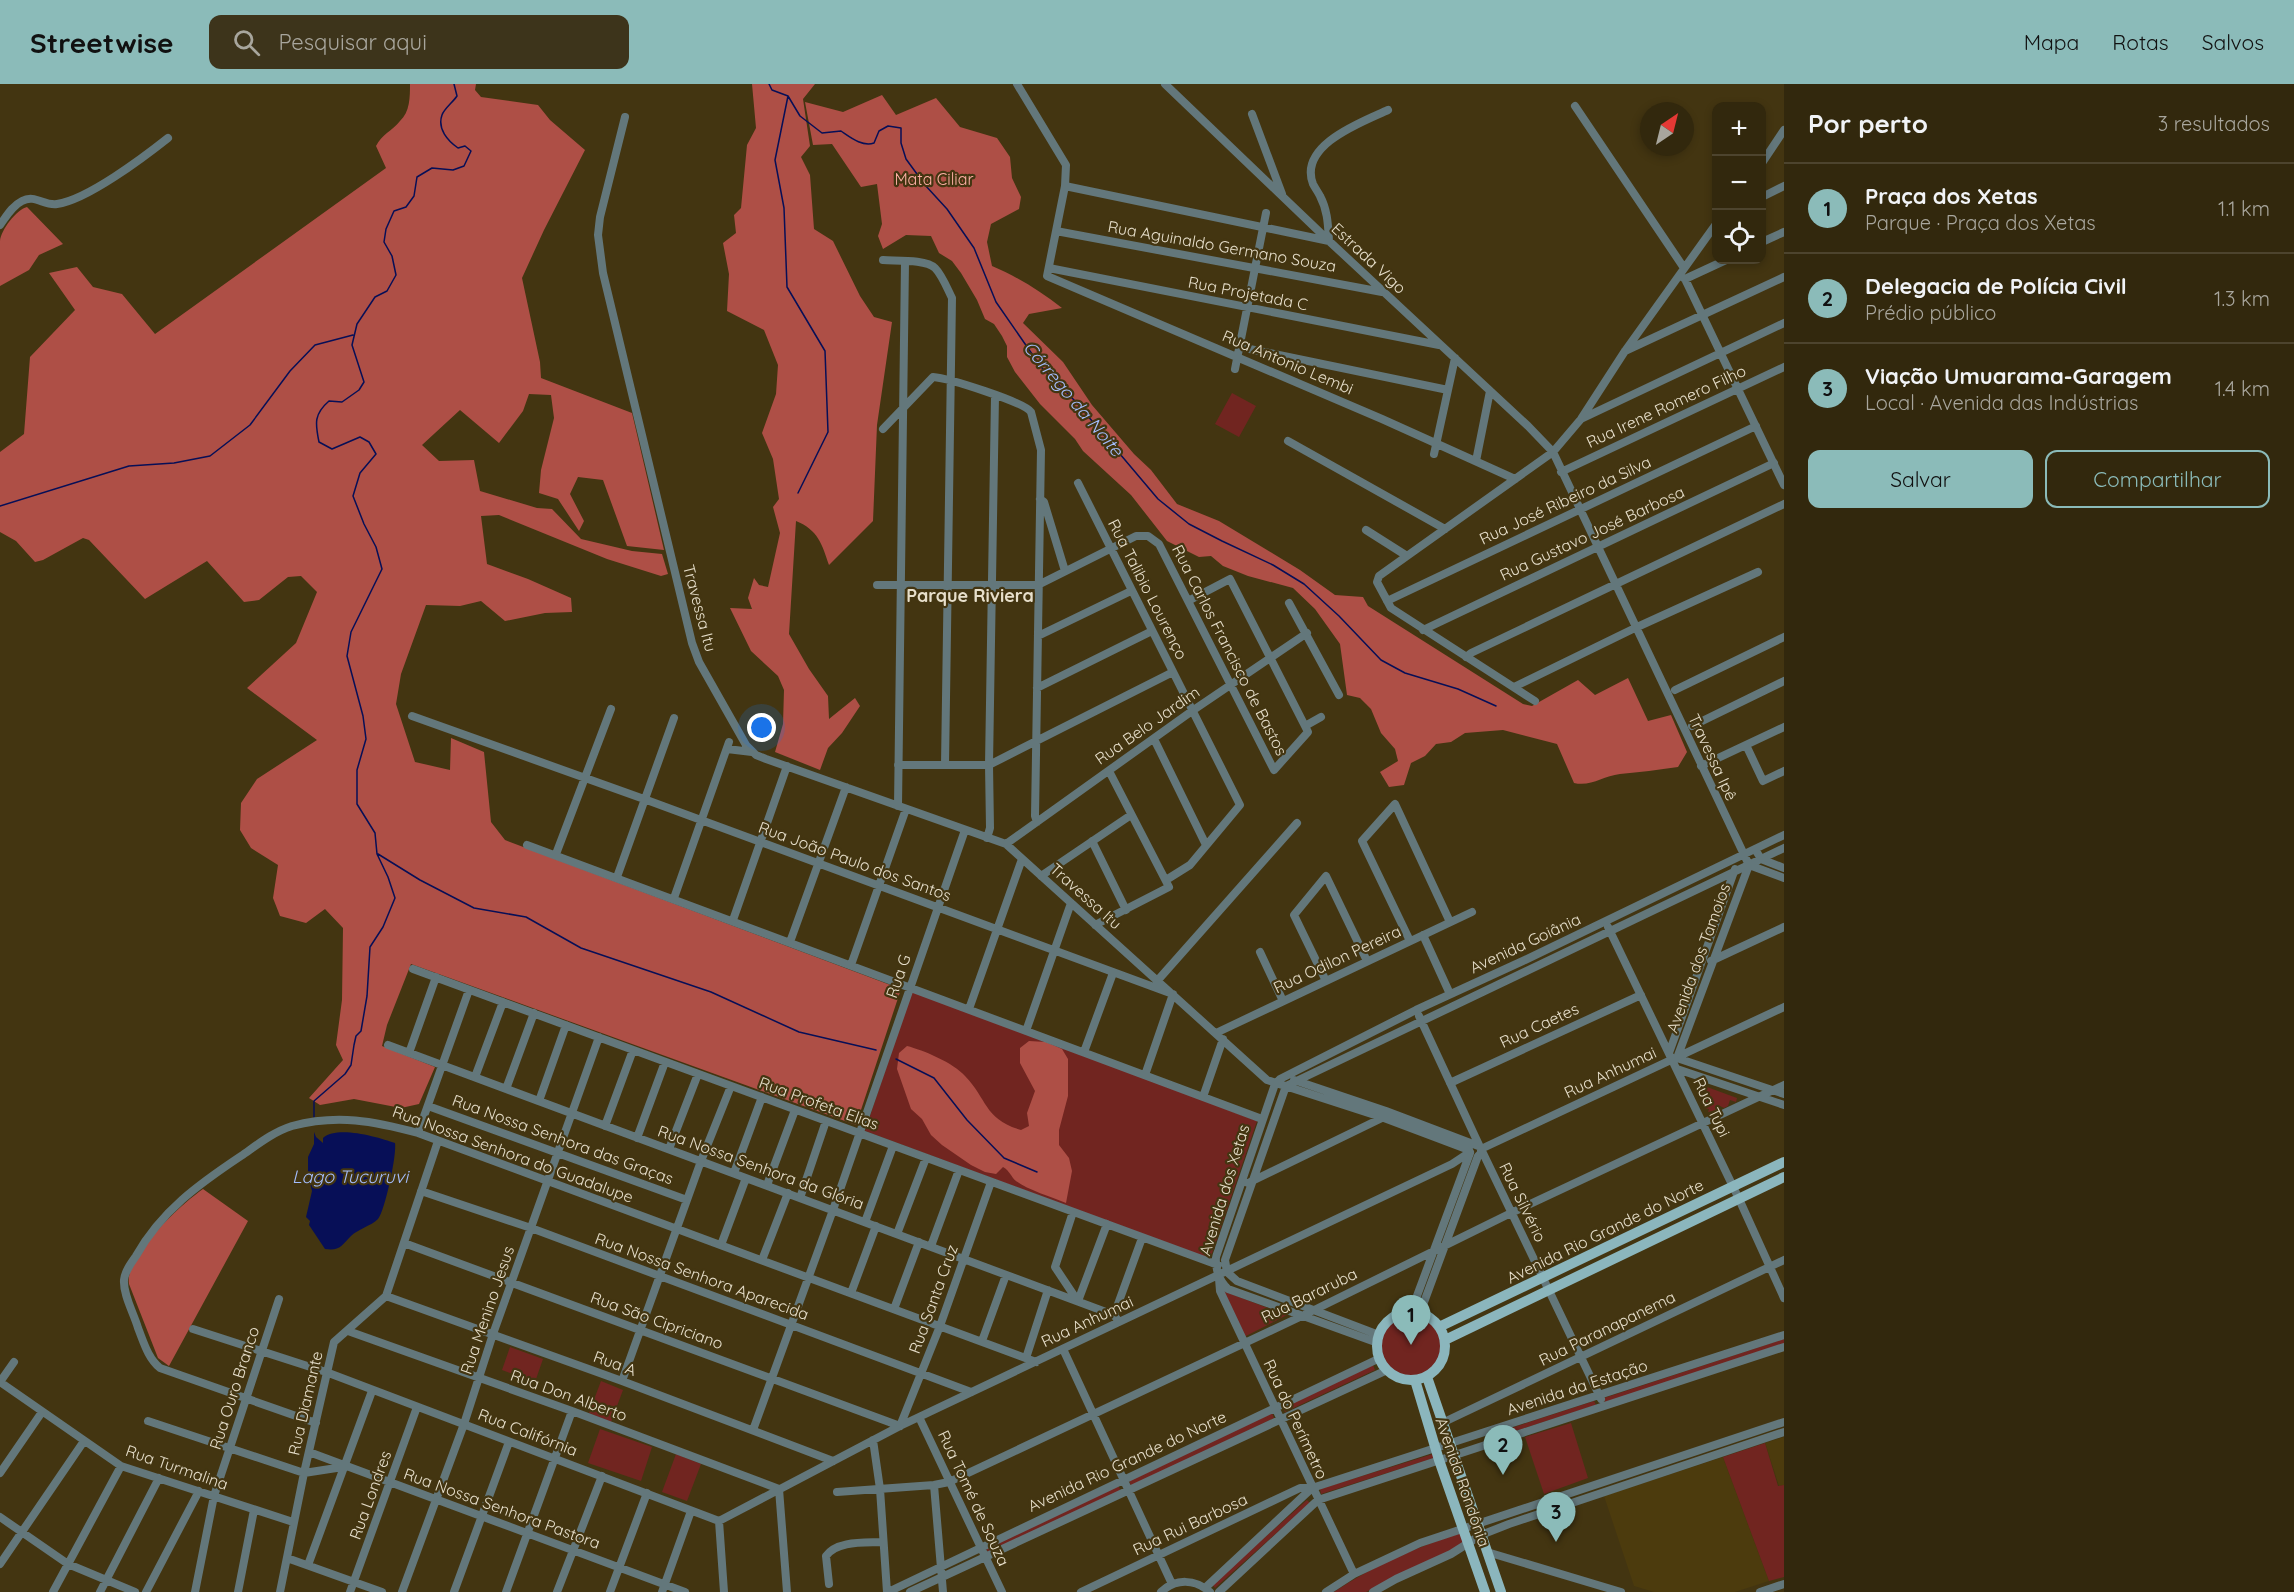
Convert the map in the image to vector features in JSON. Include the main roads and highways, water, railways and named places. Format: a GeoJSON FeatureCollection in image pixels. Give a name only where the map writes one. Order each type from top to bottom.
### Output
{"type":"FeatureCollection","features":[{"type":"Feature","properties":{"kind":"main road","name":"Avenida Rio Grande do Norte"},"geometry":{"type":"LineString","coordinates":[[1439,1327],[1784,1162]]}},
{"type":"Feature","properties":{"kind":"main road","name":"Avenida Rio Grande do Norte"},"geometry":{"type":"LineString","coordinates":[[1445,1340],[1784,1177]]}},
{"type":"Feature","properties":{"kind":"main road"},"geometry":{"type":"LineString","coordinates":[[1482,1307],[1489,1320]]}},
{"type":"Feature","properties":{"kind":"main road"},"geometry":{"type":"LineString","coordinates":[[1416,1313],[1428,1316],[1439,1327],[1445,1340],[1445,1353],[1440,1364],[1427,1377],[1415,1380],[1403,1379],[1387,1370],[1380,1358],[1378,1339],[1392,1318],[1416,1313]]}},
{"type":"Feature","properties":{"kind":"main road","name":"Avenida Rondônia"},"geometry":{"type":"LineString","coordinates":[[1427,1377],[1501,1592]]}},
{"type":"Feature","properties":{"kind":"main road","name":"Avenida Rondônia"},"geometry":{"type":"LineString","coordinates":[[1415,1380],[1437,1455],[1485,1592]]}},
{"type":"Feature","properties":{"kind":"water","name":"Lago Tucuruvi"},"geometry":{"type":"Polygon","coordinates":[[[314,1132],[323,1143],[323,1138],[329,1134],[347,1132],[395,1143],[390,1182],[381,1214],[372,1224],[334,1249],[325,1249],[306,1217],[312,1191],[308,1175],[308,1157],[314,1144],[314,1132]]]}},
{"type":"Feature","properties":{"kind":"waterway"},"geometry":{"type":"LineString","coordinates":[[314,1117],[314,1101],[345,1074],[351,1065],[356,1036],[361,1031],[367,996],[370,947],[383,927],[395,898],[377,854],[375,833],[357,804],[357,770],[366,739],[363,716],[347,656],[351,632],[382,569],[376,547],[353,496],[360,473],[376,454],[369,442],[360,437],[332,449],[319,442],[317,419],[329,401],[342,402],[359,390],[364,382],[352,345],[357,324],[375,297],[387,291],[396,275],[392,256],[384,242],[386,229],[394,211],[406,207],[414,196],[417,177],[432,168],[453,170],[464,166],[471,151],[465,146],[458,148],[442,130],[443,113],[457,96],[454,84]]}},
{"type":"Feature","properties":{"kind":"waterway","name":"Córrego da Noite"},"geometry":{"type":"LineString","coordinates":[[769,84],[772,90],[788,96],[800,116],[822,133],[841,131],[856,141],[870,144],[874,143],[879,131],[888,126],[901,128],[901,143],[906,159],[947,209],[974,248],[996,302],[1041,367],[1076,402],[1158,499],[1189,524],[1273,565],[1304,584],[1339,616],[1381,660],[1405,673],[1458,689],[1496,706]]}},
{"type":"Feature","properties":{"kind":"waterway"},"geometry":{"type":"LineString","coordinates":[[788,96],[775,160],[784,208],[787,287],[825,351],[828,432],[798,493]]}},
{"type":"Feature","properties":{"kind":"waterway"},"geometry":{"type":"LineString","coordinates":[[0,506],[129,466],[174,463],[210,456],[250,425],[290,371],[315,345],[353,335]]}},
{"type":"Feature","properties":{"kind":"waterway"},"geometry":{"type":"LineString","coordinates":[[378,854],[420,880],[474,908],[526,917],[581,948],[711,992],[799,1032],[876,1050]]}},
{"type":"Feature","properties":{"kind":"waterway"},"geometry":{"type":"LineString","coordinates":[[896,1059],[934,1078],[967,1120],[1004,1158],[1037,1172]]}},
{"type":"Feature","properties":{"kind":"place","name":"Praça dos Xetas"},"geometry":{"type":"Point","coordinates":[1411,1345]}},
{"type":"Feature","properties":{"kind":"place","name":"Delegacia de Polícia Civil"},"geometry":{"type":"Point","coordinates":[1503,1475]}},
{"type":"Feature","properties":{"kind":"place","name":"Viação Umuarama-Garagem"},"geometry":{"type":"Point","coordinates":[1556,1542]}},
{"type":"Feature","properties":{"kind":"district","name":"Parque Riviera"},"geometry":{"type":"Point","coordinates":[970,596]}},
{"type":"Feature","properties":{"kind":"park label","name":"Mata Ciliar"},"geometry":{"type":"Point","coordinates":[934,179]}}]}
